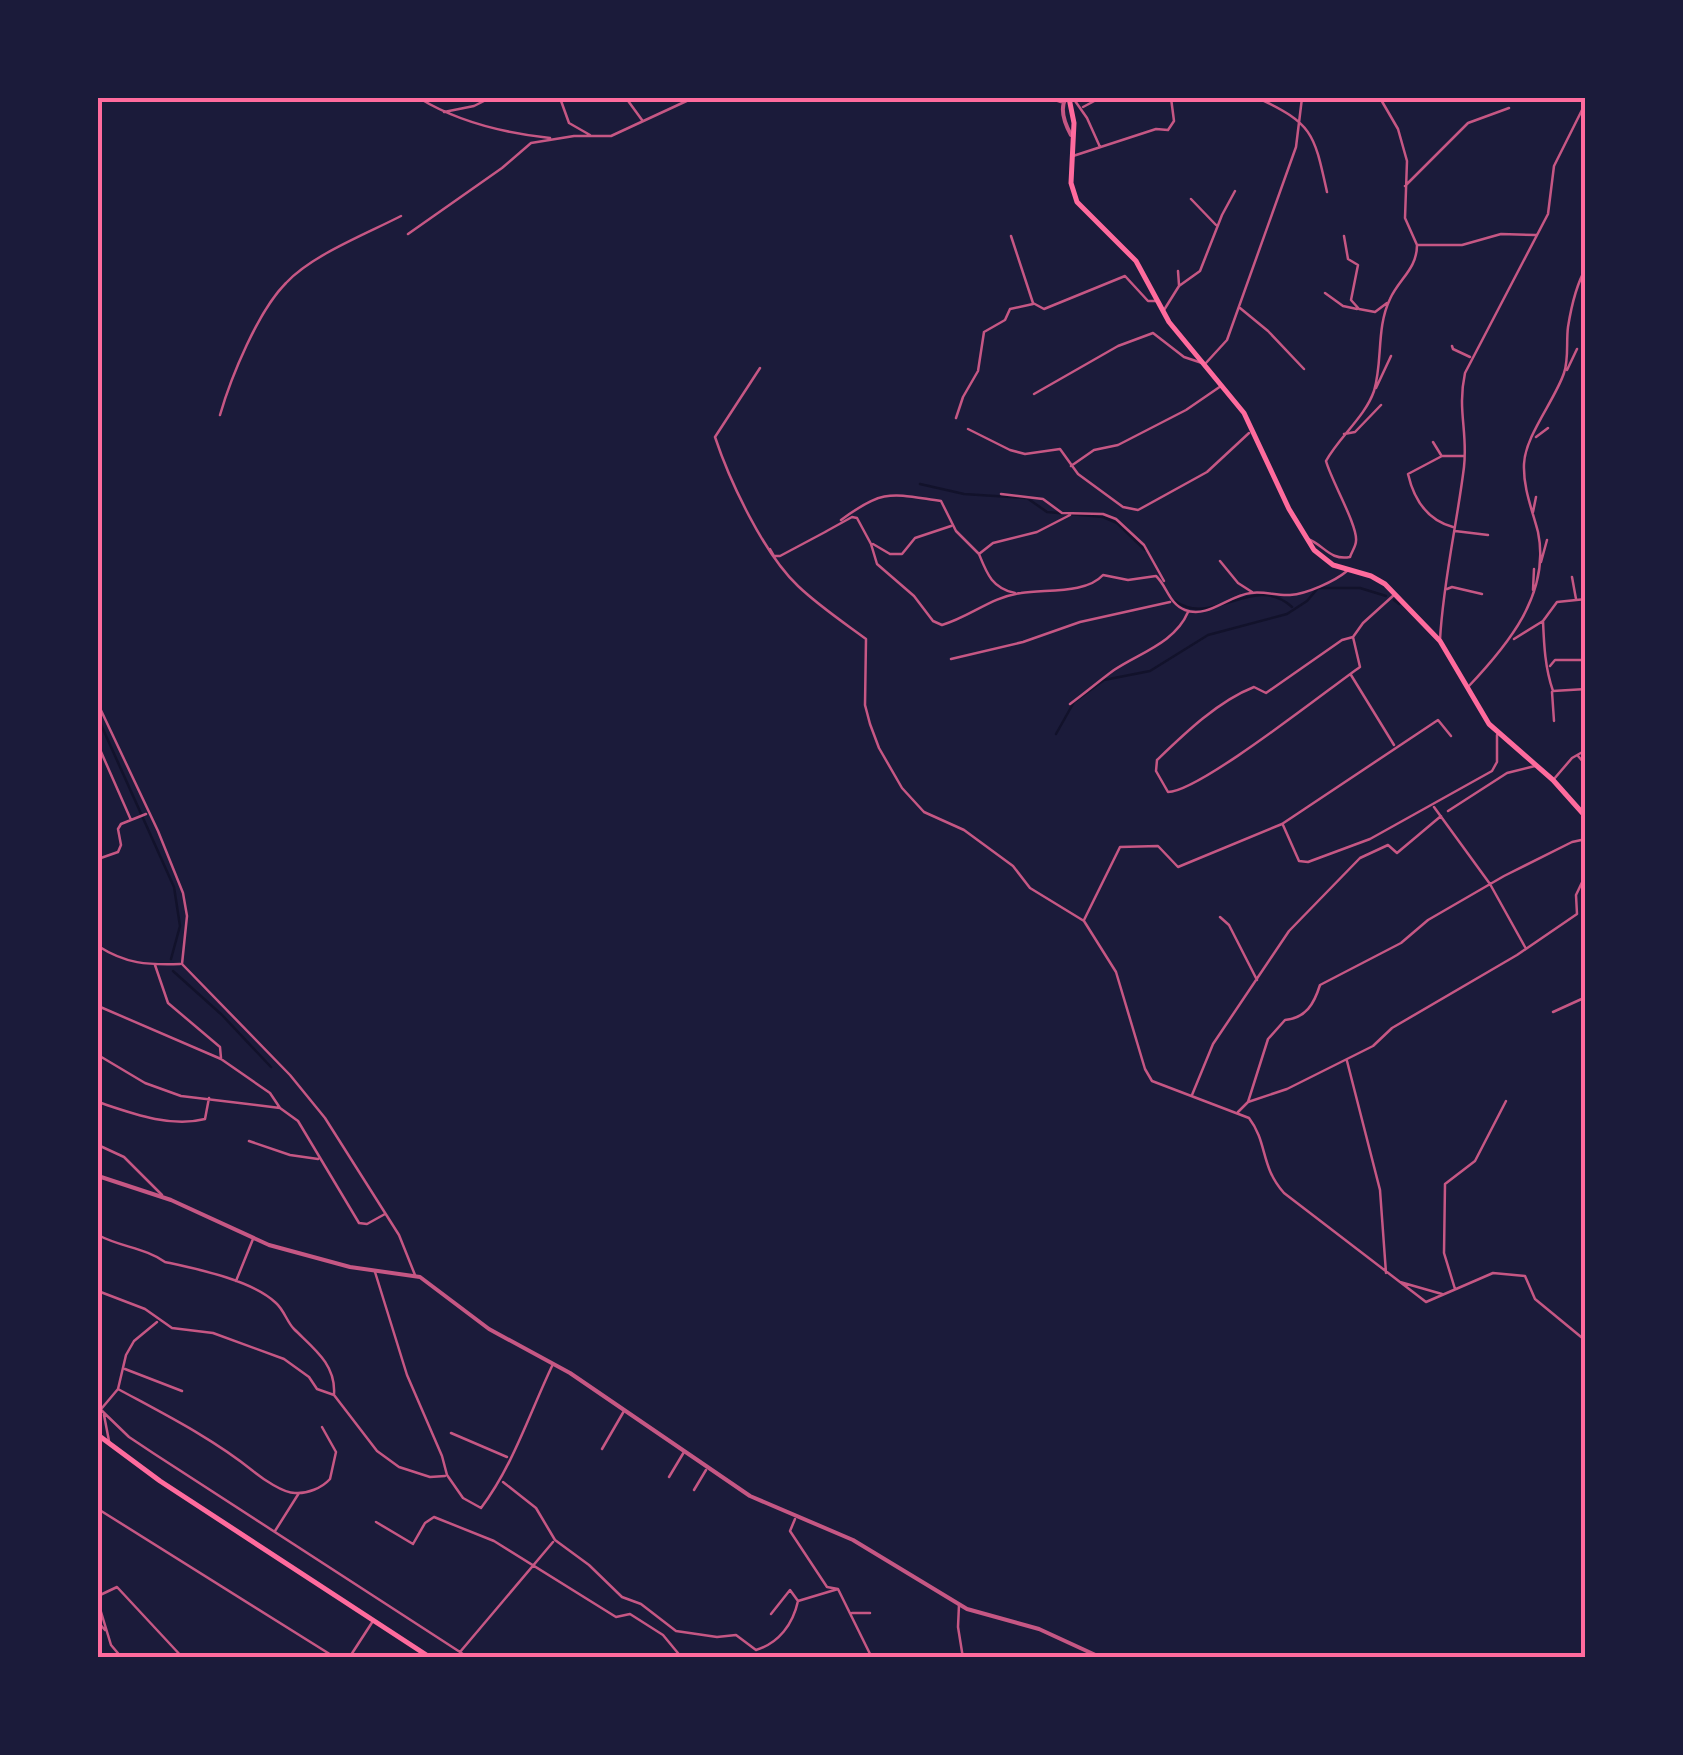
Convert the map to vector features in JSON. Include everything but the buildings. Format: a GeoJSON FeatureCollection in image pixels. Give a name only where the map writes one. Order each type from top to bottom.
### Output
{"type":"FeatureCollection","features":[{"type":"Feature","properties":{"kind":"main road"},"geometry":{"type":"LineString","coordinates":[[1068,99],[1074,115],[1072,183],[1077,202],[1136,261],[1178,334],[1254,428],[1277,484],[1307,540],[1324,560],[1370,576],[1395,594],[1440,641],[1498,734],[1553,780],[1586,817]]}},
{"type":"Feature","properties":{"kind":"main road"},"geometry":{"type":"LineString","coordinates":[[98,1436],[432,1658]]}},
{"type":"Feature","properties":{"kind":"street"},"geometry":{"type":"LineString","coordinates":[[419,98],[442,112],[522,135],[553,138],[611,136],[692,98]]}},
{"type":"Feature","properties":{"kind":"street"},"geometry":{"type":"LineString","coordinates":[[442,112],[474,106],[490,98]]}},
{"type":"Feature","properties":{"kind":"street"},"geometry":{"type":"LineString","coordinates":[[560,98],[569,124],[591,136]]}},
{"type":"Feature","properties":{"kind":"street"},"geometry":{"type":"LineString","coordinates":[[626,98],[643,122]]}},
{"type":"Feature","properties":{"kind":"street"},"geometry":{"type":"LineString","coordinates":[[1048,98],[1068,99],[1081,108],[1100,148]]}},
{"type":"Feature","properties":{"kind":"street"},"geometry":{"type":"LineString","coordinates":[[1081,108],[1100,98]]}},
{"type":"Feature","properties":{"kind":"street"},"geometry":{"type":"LineString","coordinates":[[1072,156],[1156,130],[1168,130],[1174,121],[1171,98]]}},
{"type":"Feature","properties":{"kind":"street"},"geometry":{"type":"LineString","coordinates":[[1258,98],[1300,120],[1309,133],[1328,192]]}},
{"type":"Feature","properties":{"kind":"street"},"geometry":{"type":"LineString","coordinates":[[1034,394],[1118,346],[1153,333],[1184,358],[1205,364],[1227,340],[1296,146],[1302,98]]}},
{"type":"Feature","properties":{"kind":"street"},"geometry":{"type":"LineString","coordinates":[[1373,394],[1388,302],[1417,256],[1417,246],[1405,218],[1408,161],[1398,129],[1380,98]]}},
{"type":"Feature","properties":{"kind":"street"},"geometry":{"type":"LineString","coordinates":[[1440,641],[1464,456],[1459,400],[1471,358],[1548,214],[1554,166],[1586,102]]}},
{"type":"Feature","properties":{"kind":"street"},"geometry":{"type":"LineString","coordinates":[[1405,187],[1468,122],[1509,108]]}},
{"type":"Feature","properties":{"kind":"street"},"geometry":{"type":"LineString","coordinates":[[408,234],[532,143],[553,138]]}},
{"type":"Feature","properties":{"kind":"street"},"geometry":{"type":"LineString","coordinates":[[1163,311],[1178,286],[1200,272],[1236,191]]}},
{"type":"Feature","properties":{"kind":"street"},"geometry":{"type":"LineString","coordinates":[[1191,199],[1218,226]]}},
{"type":"Feature","properties":{"kind":"street"},"geometry":{"type":"LineString","coordinates":[[220,415],[231,376],[285,283],[309,264],[401,216]]}},
{"type":"Feature","properties":{"kind":"street"},"geometry":{"type":"LineString","coordinates":[[1417,246],[1462,245],[1501,234],[1538,236]]}},
{"type":"Feature","properties":{"kind":"street"},"geometry":{"type":"LineString","coordinates":[[1011,236],[1035,304]]}},
{"type":"Feature","properties":{"kind":"street"},"geometry":{"type":"LineString","coordinates":[[1344,236],[1348,259],[1358,265],[1350,300],[1359,310]]}},
{"type":"Feature","properties":{"kind":"street"},"geometry":{"type":"LineString","coordinates":[[1564,376],[1568,327],[1578,280],[1586,268]]}},
{"type":"Feature","properties":{"kind":"street"},"geometry":{"type":"LineString","coordinates":[[1178,271],[1178,286]]}},
{"type":"Feature","properties":{"kind":"street"},"geometry":{"type":"LineString","coordinates":[[956,418],[978,371],[984,332],[1005,320],[1010,309],[1035,304],[1044,309],[1125,276],[1148,301],[1158,300]]}},
{"type":"Feature","properties":{"kind":"street"},"geometry":{"type":"LineString","coordinates":[[1325,293],[1343,306],[1359,310],[1375,312],[1388,302]]}},
{"type":"Feature","properties":{"kind":"street"},"geometry":{"type":"LineString","coordinates":[[1238,306],[1304,368]]}},
{"type":"Feature","properties":{"kind":"street"},"geometry":{"type":"LineString","coordinates":[[1452,346],[1471,358]]}},
{"type":"Feature","properties":{"kind":"street"},"geometry":{"type":"LineString","coordinates":[[1510,641],[1533,592],[1536,569],[1538,535],[1524,483],[1524,461],[1578,349]]}},
{"type":"Feature","properties":{"kind":"street"},"geometry":{"type":"LineString","coordinates":[[1307,540],[1317,542],[1330,555],[1350,556],[1356,541],[1353,525],[1326,462],[1373,394],[1391,356]]}},
{"type":"Feature","properties":{"kind":"street"},"geometry":{"type":"LineString","coordinates":[[760,368],[715,438],[726,472],[767,547],[796,585],[866,639],[866,704],[870,724],[902,788],[924,812],[964,830],[1014,866],[1030,888],[1084,920],[1116,972],[1152,1081],[1249,1118],[1257,1128],[1269,1177],[1284,1194],[1426,1302],[1493,1273],[1525,1276],[1535,1299],[1586,1341]]}},
{"type":"Feature","properties":{"kind":"street"},"geometry":{"type":"LineString","coordinates":[[1070,466],[1094,450],[1118,444],[1186,410],[1222,385]]}},
{"type":"Feature","properties":{"kind":"street"},"geometry":{"type":"LineString","coordinates":[[1342,434],[1355,432],[1381,404]]}},
{"type":"Feature","properties":{"kind":"street"},"geometry":{"type":"LineString","coordinates":[[968,429],[1025,454],[1060,449],[1070,466],[1123,507],[1138,510],[1207,472],[1254,428]]}},
{"type":"Feature","properties":{"kind":"street"},"geometry":{"type":"LineString","coordinates":[[1531,442],[1548,428]]}},
{"type":"Feature","properties":{"kind":"street"},"geometry":{"type":"LineString","coordinates":[[1434,442],[1442,456]]}},
{"type":"Feature","properties":{"kind":"street"},"geometry":{"type":"LineString","coordinates":[[1464,456],[1442,456],[1408,474],[1412,492],[1429,515],[1454,530],[1488,535]]}},
{"type":"Feature","properties":{"kind":"street"},"geometry":{"type":"LineString","coordinates":[[825,532],[856,509],[894,494],[942,501],[953,526],[979,554],[988,576],[1000,589],[1016,594]]}},
{"type":"Feature","properties":{"kind":"street"},"geometry":{"type":"LineString","coordinates":[[1001,494],[1044,499],[1062,513],[1104,514],[1116,519],[1144,545],[1172,601],[1188,611],[1212,609],[1253,592],[1293,596],[1348,570]]}},
{"type":"Feature","properties":{"kind":"street"},"geometry":{"type":"LineString","coordinates":[[1532,514],[1536,497]]}},
{"type":"Feature","properties":{"kind":"street"},"geometry":{"type":"LineString","coordinates":[[979,554],[993,544],[1037,532],[1073,514]]}},
{"type":"Feature","properties":{"kind":"street"},"geometry":{"type":"LineString","coordinates":[[767,547],[774,556],[780,556],[848,518],[857,518],[872,544],[877,564],[890,572],[939,625],[963,619],[976,608],[1016,594],[1093,585],[1104,575],[1128,580],[1156,576],[1163,583]]}},
{"type":"Feature","properties":{"kind":"street"},"geometry":{"type":"LineString","coordinates":[[872,544],[890,554],[902,554],[909,541],[953,526]]}},
{"type":"Feature","properties":{"kind":"street"},"geometry":{"type":"LineString","coordinates":[[1536,569],[1547,540]]}},
{"type":"Feature","properties":{"kind":"street"},"geometry":{"type":"LineString","coordinates":[[1220,561],[1238,583],[1253,592]]}},
{"type":"Feature","properties":{"kind":"street"},"geometry":{"type":"LineString","coordinates":[[1572,577],[1576,600]]}},
{"type":"Feature","properties":{"kind":"street"},"geometry":{"type":"LineString","coordinates":[[1445,590],[1452,587],[1482,594]]}},
{"type":"Feature","properties":{"kind":"street"},"geometry":{"type":"LineString","coordinates":[[1354,637],[1360,667],[1315,703],[1192,786],[1168,792],[1156,771],[1156,760],[1176,742],[1244,692],[1254,687],[1266,693],[1342,640],[1354,637],[1363,623],[1395,594]]}},
{"type":"Feature","properties":{"kind":"street"},"geometry":{"type":"LineString","coordinates":[[1467,688],[1510,641],[1543,621],[1557,602],[1586,599]]}},
{"type":"Feature","properties":{"kind":"street"},"geometry":{"type":"LineString","coordinates":[[951,658],[1172,601]]}},
{"type":"Feature","properties":{"kind":"street"},"geometry":{"type":"LineString","coordinates":[[1070,704],[1118,667],[1144,655],[1183,624],[1188,611]]}},
{"type":"Feature","properties":{"kind":"street"},"geometry":{"type":"LineString","coordinates":[[1543,621],[1543,654],[1553,691],[1554,721]]}},
{"type":"Feature","properties":{"kind":"street"},"geometry":{"type":"LineString","coordinates":[[1548,669],[1555,660],[1586,660]]}},
{"type":"Feature","properties":{"kind":"street"},"geometry":{"type":"LineString","coordinates":[[1351,673],[1396,746]]}},
{"type":"Feature","properties":{"kind":"street"},"geometry":{"type":"LineString","coordinates":[[1553,691],[1586,689]]}},
{"type":"Feature","properties":{"kind":"street"},"geometry":{"type":"LineString","coordinates":[[98,704],[186,904],[182,964],[311,1099],[385,1214],[415,1274]]}},
{"type":"Feature","properties":{"kind":"street"},"geometry":{"type":"LineString","coordinates":[[1084,920],[1120,847],[1158,846],[1178,867],[1282,824],[1438,720],[1451,736]]}},
{"type":"Feature","properties":{"kind":"street"},"geometry":{"type":"LineString","coordinates":[[1282,824],[1299,861],[1308,862],[1370,839],[1492,771],[1497,762],[1498,734]]}},
{"type":"Feature","properties":{"kind":"street"},"geometry":{"type":"LineString","coordinates":[[98,745],[131,820]]}},
{"type":"Feature","properties":{"kind":"street"},"geometry":{"type":"LineString","coordinates":[[1553,780],[1586,750]]}},
{"type":"Feature","properties":{"kind":"street"},"geometry":{"type":"LineString","coordinates":[[1577,755],[1586,765]]}},
{"type":"Feature","properties":{"kind":"street"},"geometry":{"type":"LineString","coordinates":[[1448,811],[1506,773],[1537,766]]}},
{"type":"Feature","properties":{"kind":"street"},"geometry":{"type":"LineString","coordinates":[[1433,806],[1490,884],[1526,949]]}},
{"type":"Feature","properties":{"kind":"street"},"geometry":{"type":"LineString","coordinates":[[98,858],[118,852],[118,830],[145,814]]}},
{"type":"Feature","properties":{"kind":"street"},"geometry":{"type":"LineString","coordinates":[[1191,1097],[1213,1044],[1290,930],[1360,858],[1388,845],[1397,852],[1405,848],[1441,816]]}},
{"type":"Feature","properties":{"kind":"street"},"geometry":{"type":"LineString","coordinates":[[1248,1102],[1268,1039],[1285,1020],[1296,1019],[1314,1005],[1320,985],[1401,943],[1428,920],[1490,884],[1572,842],[1586,839]]}},
{"type":"Feature","properties":{"kind":"street"},"geometry":{"type":"LineString","coordinates":[[1236,1114],[1248,1102],[1287,1089],[1373,1046],[1392,1028],[1526,949],[1577,914],[1576,895],[1586,874]]}},
{"type":"Feature","properties":{"kind":"street"},"geometry":{"type":"LineString","coordinates":[[1220,917],[1229,926],[1258,982]]}},
{"type":"Feature","properties":{"kind":"street"},"geometry":{"type":"LineString","coordinates":[[98,946],[120,960],[182,964]]}},
{"type":"Feature","properties":{"kind":"street"},"geometry":{"type":"LineString","coordinates":[[154,965],[168,1003],[220,1046],[220,1059]]}},
{"type":"Feature","properties":{"kind":"street"},"geometry":{"type":"LineString","coordinates":[[1553,1012],[1586,997]]}},
{"type":"Feature","properties":{"kind":"street"},"geometry":{"type":"LineString","coordinates":[[98,1006],[220,1059],[270,1093],[280,1108],[298,1121],[360,1224],[385,1214]]}},
{"type":"Feature","properties":{"kind":"street"},"geometry":{"type":"LineString","coordinates":[[98,1055],[145,1083],[181,1096],[280,1108]]}},
{"type":"Feature","properties":{"kind":"street"},"geometry":{"type":"LineString","coordinates":[[1347,1060],[1380,1190],[1386,1273]]}},
{"type":"Feature","properties":{"kind":"street"},"geometry":{"type":"LineString","coordinates":[[98,1102],[158,1120],[194,1122],[205,1119],[209,1098]]}},
{"type":"Feature","properties":{"kind":"street"},"geometry":{"type":"LineString","coordinates":[[1455,1290],[1444,1253],[1445,1184],[1475,1161],[1506,1101]]}},
{"type":"Feature","properties":{"kind":"street"},"geometry":{"type":"LineString","coordinates":[[249,1141],[290,1155],[320,1159]]}},
{"type":"Feature","properties":{"kind":"street"},"geometry":{"type":"LineString","coordinates":[[98,1145],[124,1157],[164,1198]]}},
{"type":"Feature","properties":{"kind":"street"},"geometry":{"type":"LineString","coordinates":[[98,1176],[164,1198],[253,1239],[350,1267],[415,1274],[489,1329],[554,1363],[760,1501],[863,1545],[958,1604],[1052,1634],[1102,1658]]}},
{"type":"Feature","properties":{"kind":"street"},"geometry":{"type":"LineString","coordinates":[[98,1235],[132,1250],[156,1254],[165,1262],[236,1282],[276,1302],[294,1329],[322,1354],[335,1386],[334,1395]]}},
{"type":"Feature","properties":{"kind":"street"},"geometry":{"type":"LineString","coordinates":[[236,1282],[253,1239]]}},
{"type":"Feature","properties":{"kind":"street"},"geometry":{"type":"LineString","coordinates":[[375,1270],[407,1375],[447,1475],[464,1498],[481,1508],[502,1481],[508,1458],[554,1363]]}},
{"type":"Feature","properties":{"kind":"street"},"geometry":{"type":"LineString","coordinates":[[1400,1282],[1442,1294]]}},
{"type":"Feature","properties":{"kind":"street"},"geometry":{"type":"LineString","coordinates":[[98,1291],[116,1296],[172,1328],[214,1333],[284,1359],[317,1389],[334,1395],[377,1451],[399,1467],[430,1477],[447,1475]]}},
{"type":"Feature","properties":{"kind":"street"},"geometry":{"type":"LineString","coordinates":[[99,1408],[118,1389],[134,1341],[147,1334],[159,1319]]}},
{"type":"Feature","properties":{"kind":"street"},"geometry":{"type":"LineString","coordinates":[[123,1368],[182,1391]]}},
{"type":"Feature","properties":{"kind":"street"},"geometry":{"type":"LineString","coordinates":[[118,1389],[188,1427],[261,1478],[293,1494],[309,1491],[330,1479],[336,1452],[322,1427]]}},
{"type":"Feature","properties":{"kind":"street"},"geometry":{"type":"LineString","coordinates":[[99,1408],[108,1424],[109,1444]]}},
{"type":"Feature","properties":{"kind":"street"},"geometry":{"type":"LineString","coordinates":[[99,1408],[129,1437],[468,1658]]}},
{"type":"Feature","properties":{"kind":"street"},"geometry":{"type":"LineString","coordinates":[[602,1449],[625,1409]]}},
{"type":"Feature","properties":{"kind":"street"},"geometry":{"type":"LineString","coordinates":[[451,1433],[508,1458]]}},
{"type":"Feature","properties":{"kind":"street"},"geometry":{"type":"LineString","coordinates":[[668,1477],[684,1451]]}},
{"type":"Feature","properties":{"kind":"street"},"geometry":{"type":"LineString","coordinates":[[694,1490],[708,1468]]}},
{"type":"Feature","properties":{"kind":"street"},"geometry":{"type":"LineString","coordinates":[[502,1481],[536,1508],[554,1540],[589,1565],[622,1597],[641,1604],[676,1631],[717,1637],[736,1635],[756,1650],[768,1646],[790,1625],[798,1601]]}},
{"type":"Feature","properties":{"kind":"street"},"geometry":{"type":"LineString","coordinates":[[275,1532],[300,1492]]}},
{"type":"Feature","properties":{"kind":"street"},"geometry":{"type":"LineString","coordinates":[[98,1509],[336,1658]]}},
{"type":"Feature","properties":{"kind":"street"},"geometry":{"type":"LineString","coordinates":[[796,1516],[790,1531],[827,1587],[838,1589],[872,1658]]}},
{"type":"Feature","properties":{"kind":"street"},"geometry":{"type":"LineString","coordinates":[[376,1522],[413,1544],[425,1523],[434,1518],[494,1542],[616,1618],[630,1614],[663,1635],[682,1658]]}},
{"type":"Feature","properties":{"kind":"street"},"geometry":{"type":"LineString","coordinates":[[460,1652],[554,1540]]}},
{"type":"Feature","properties":{"kind":"street"},"geometry":{"type":"LineString","coordinates":[[98,1596],[117,1587],[183,1658]]}},
{"type":"Feature","properties":{"kind":"street"},"geometry":{"type":"LineString","coordinates":[[798,1601],[838,1589]]}},
{"type":"Feature","properties":{"kind":"street"},"geometry":{"type":"LineString","coordinates":[[771,1614],[790,1590],[798,1601]]}},
{"type":"Feature","properties":{"kind":"street"},"geometry":{"type":"LineString","coordinates":[[98,1602],[106,1631]]}},
{"type":"Feature","properties":{"kind":"street"},"geometry":{"type":"LineString","coordinates":[[958,1604],[963,1658]]}},
{"type":"Feature","properties":{"kind":"street"},"geometry":{"type":"LineString","coordinates":[[852,1613],[870,1614]]}},
{"type":"Feature","properties":{"kind":"street"},"geometry":{"type":"LineString","coordinates":[[348,1658],[374,1620]]}},
{"type":"Feature","properties":{"kind":"street"},"geometry":{"type":"LineString","coordinates":[[98,1622],[122,1658]]}},
{"type":"Feature","properties":{"kind":"waterway"},"geometry":{"type":"LineString","coordinates":[[920,484],[964,494],[1027,498],[1047,512],[1103,517],[1117,523],[1145,550]]}},
{"type":"Feature","properties":{"kind":"waterway"},"geometry":{"type":"LineString","coordinates":[[1056,734],[1074,702],[1104,680],[1150,671],[1208,635],[1287,614],[1318,588],[1360,588],[1386,596]]}},
{"type":"Feature","properties":{"kind":"waterway"},"geometry":{"type":"LineString","coordinates":[[1175,601],[1189,608],[1204,608],[1263,595],[1292,607]]}},
{"type":"Feature","properties":{"kind":"waterway"},"geometry":{"type":"LineString","coordinates":[[1394,600],[1399,604]]}},
{"type":"Feature","properties":{"kind":"waterway"},"geometry":{"type":"LineString","coordinates":[[98,718],[174,887],[180,926],[171,959]]}},
{"type":"Feature","properties":{"kind":"waterway"},"geometry":{"type":"LineString","coordinates":[[173,971],[271,1067]]}}]}
